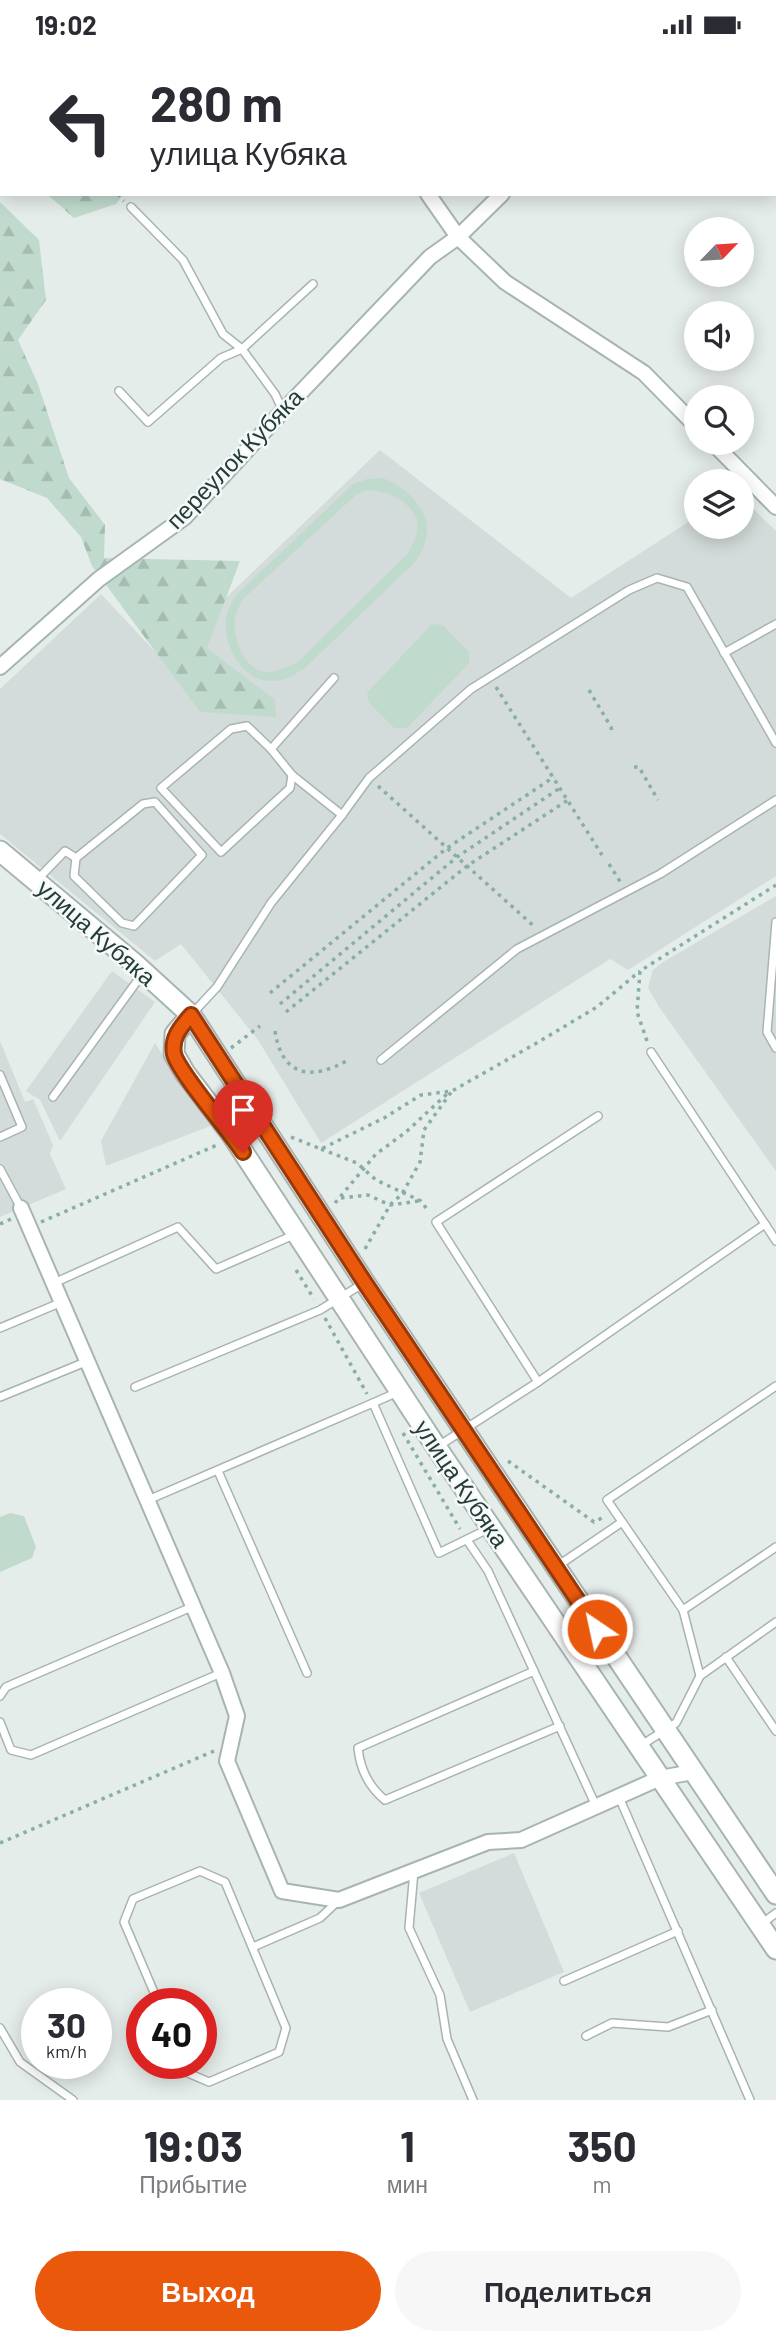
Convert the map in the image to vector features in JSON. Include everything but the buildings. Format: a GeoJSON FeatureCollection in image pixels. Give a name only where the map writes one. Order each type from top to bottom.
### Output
{"type":"FeatureCollection","features":[{"type":"Feature","properties":{"kind":"street"},"geometry":{"type":"LineString","coordinates":[[429,196],[458,237],[505,282],[644,373],[684,414]]}},
{"type":"Feature","properties":{"kind":"street","name":"переулок Кубяка"},"geometry":{"type":"LineString","coordinates":[[0,667],[99,579],[185,517],[430,257],[458,237],[500,196]]}},
{"type":"Feature","properties":{"kind":"street"},"geometry":{"type":"LineString","coordinates":[[725,455],[776,507]]}},
{"type":"Feature","properties":{"kind":"street","name":"улица Кубяка"},"geometry":{"type":"LineString","coordinates":[[0,851],[191,1015],[365,1283],[776,1894]]}},
{"type":"Feature","properties":{"kind":"street","name":"улица Кубяка"},"geometry":{"type":"LineString","coordinates":[[191,1015],[175,1034],[174,1054],[185,1073],[230,1132],[288,1238],[338,1299],[391,1395],[437,1448],[776,1949]]}},
{"type":"Feature","properties":{"kind":"street"},"geometry":{"type":"LineString","coordinates":[[20,1208],[222,1673],[237,1716],[227,1761],[282,1891],[339,1900],[488,1842],[521,1840],[660,1779],[693,1772]]}},
{"type":"Feature","properties":{"kind":"lane"},"geometry":{"type":"LineString","coordinates":[[131,207],[183,260],[223,334],[242,349],[275,394],[283,411]]}},
{"type":"Feature","properties":{"kind":"lane"},"geometry":{"type":"LineString","coordinates":[[119,391],[148,422],[221,358],[242,349],[313,284]]}},
{"type":"Feature","properties":{"kind":"lane"},"geometry":{"type":"LineString","coordinates":[[191,1015],[217,987],[271,903],[369,778],[460,698],[489,677],[629,590],[657,578],[687,587],[776,743]]}},
{"type":"Feature","properties":{"kind":"lane"},"geometry":{"type":"LineString","coordinates":[[724,653],[776,624]]}},
{"type":"Feature","properties":{"kind":"lane"},"geometry":{"type":"LineString","coordinates":[[271,749],[334,678]]}},
{"type":"Feature","properties":{"kind":"lane"},"geometry":{"type":"LineString","coordinates":[[292,775],[290,787],[221,852],[161,788],[231,729],[247,726],[271,749],[292,775],[342,815]]}},
{"type":"Feature","properties":{"kind":"lane"},"geometry":{"type":"LineString","coordinates":[[381,1060],[517,949],[660,874],[776,800]]}},
{"type":"Feature","properties":{"kind":"lane"},"geometry":{"type":"LineString","coordinates":[[155,802],[202,855],[134,926],[122,923],[74,876],[76,858],[143,804],[155,802]]}},
{"type":"Feature","properties":{"kind":"lane"},"geometry":{"type":"LineString","coordinates":[[36,881],[65,851],[76,858]]}},
{"type":"Feature","properties":{"kind":"lane"},"geometry":{"type":"LineString","coordinates":[[776,922],[767,1032],[776,1048]]}},
{"type":"Feature","properties":{"kind":"lane"},"geometry":{"type":"LineString","coordinates":[[53,1097],[143,972]]}},
{"type":"Feature","properties":{"kind":"lane"},"geometry":{"type":"LineString","coordinates":[[651,1052],[776,1241]]}},
{"type":"Feature","properties":{"kind":"lane"},"geometry":{"type":"LineString","coordinates":[[0,1075],[22,1127],[0,1137]]}},
{"type":"Feature","properties":{"kind":"lane"},"geometry":{"type":"LineString","coordinates":[[538,1382],[436,1222],[598,1117]]}},
{"type":"Feature","properties":{"kind":"lane"},"geometry":{"type":"LineString","coordinates":[[0,1169],[20,1208]]}},
{"type":"Feature","properties":{"kind":"lane"},"geometry":{"type":"LineString","coordinates":[[437,1448],[538,1382],[765,1224]]}},
{"type":"Feature","properties":{"kind":"lane"},"geometry":{"type":"LineString","coordinates":[[54,1283],[178,1227],[216,1269],[288,1238]]}},
{"type":"Feature","properties":{"kind":"lane"},"geometry":{"type":"LineString","coordinates":[[135,1387],[320,1310],[365,1283]]}},
{"type":"Feature","properties":{"kind":"lane"},"geometry":{"type":"LineString","coordinates":[[0,1328],[62,1302]]}},
{"type":"Feature","properties":{"kind":"lane"},"geometry":{"type":"LineString","coordinates":[[0,1397],[88,1360]]}},
{"type":"Feature","properties":{"kind":"lane"},"geometry":{"type":"LineString","coordinates":[[700,1676],[683,1611],[607,1500],[776,1386]]}},
{"type":"Feature","properties":{"kind":"lane"},"geometry":{"type":"LineString","coordinates":[[148,1500],[391,1395]]}},
{"type":"Feature","properties":{"kind":"lane"},"geometry":{"type":"LineString","coordinates":[[373,1403],[439,1553],[491,1528]]}},
{"type":"Feature","properties":{"kind":"lane"},"geometry":{"type":"LineString","coordinates":[[218,1471],[307,1673]]}},
{"type":"Feature","properties":{"kind":"lane"},"geometry":{"type":"LineString","coordinates":[[555,1567],[622,1522]]}},
{"type":"Feature","properties":{"kind":"lane"},"geometry":{"type":"LineString","coordinates":[[467,1540],[488,1571],[596,1807]]}},
{"type":"Feature","properties":{"kind":"lane"},"geometry":{"type":"LineString","coordinates":[[683,1611],[776,1547]]}},
{"type":"Feature","properties":{"kind":"lane"},"geometry":{"type":"LineString","coordinates":[[0,1696],[6,1687],[194,1605]]}},
{"type":"Feature","properties":{"kind":"lane"},"geometry":{"type":"LineString","coordinates":[[639,1748],[676,1723],[700,1676],[776,1622]]}},
{"type":"Feature","properties":{"kind":"lane"},"geometry":{"type":"LineString","coordinates":[[726,1657],[776,1731]]}},
{"type":"Feature","properties":{"kind":"lane"},"geometry":{"type":"LineString","coordinates":[[534,1671],[358,1748],[359,1764],[375,1791],[385,1800],[560,1726]]}},
{"type":"Feature","properties":{"kind":"lane"},"geometry":{"type":"LineString","coordinates":[[0,1722],[11,1751],[31,1755],[222,1673]]}},
{"type":"Feature","properties":{"kind":"lane"},"geometry":{"type":"LineString","coordinates":[[619,1797],[750,2100]]}},
{"type":"Feature","properties":{"kind":"lane"},"geometry":{"type":"LineString","coordinates":[[152,1988],[124,1922],[133,1899],[200,1871],[225,1882],[286,2028],[279,2052],[217,2079]]}},
{"type":"Feature","properties":{"kind":"lane"},"geometry":{"type":"LineString","coordinates":[[414,1871],[409,1928],[440,1995],[447,2039],[473,2100]]}},
{"type":"Feature","properties":{"kind":"lane"},"geometry":{"type":"LineString","coordinates":[[253,1947],[320,1918],[339,1900]]}},
{"type":"Feature","properties":{"kind":"lane"},"geometry":{"type":"LineString","coordinates":[[760,1924],[776,1913]]}},
{"type":"Feature","properties":{"kind":"lane"},"geometry":{"type":"LineString","coordinates":[[564,1981],[678,1931]]}},
{"type":"Feature","properties":{"kind":"lane"},"geometry":{"type":"LineString","coordinates":[[586,2036],[612,2023],[668,2027],[712,2010]]}},
{"type":"Feature","properties":{"kind":"lane"},"geometry":{"type":"LineString","coordinates":[[0,2028],[20,2062],[73,2100]]}},
{"type":"Feature","properties":{"kind":"path"},"geometry":{"type":"LineString","coordinates":[[489,677],[603,855]]}},
{"type":"Feature","properties":{"kind":"path"},"geometry":{"type":"LineString","coordinates":[[589,690],[612,733]]}},
{"type":"Feature","properties":{"kind":"path"},"geometry":{"type":"LineString","coordinates":[[634,767],[639,767],[658,800]]}},
{"type":"Feature","properties":{"kind":"path"},"geometry":{"type":"LineString","coordinates":[[369,778],[544,935]]}},
{"type":"Feature","properties":{"kind":"path"},"geometry":{"type":"LineString","coordinates":[[270,993],[447,848],[554,778]]}},
{"type":"Feature","properties":{"kind":"path"},"geometry":{"type":"LineString","coordinates":[[280,1004],[457,857],[560,788]]}},
{"type":"Feature","properties":{"kind":"path"},"geometry":{"type":"LineString","coordinates":[[286,1012],[467,866],[568,800]]}},
{"type":"Feature","properties":{"kind":"path"},"geometry":{"type":"LineString","coordinates":[[609,864],[626,893]]}},
{"type":"Feature","properties":{"kind":"path"},"geometry":{"type":"LineString","coordinates":[[330,1207],[376,1154],[406,1132],[429,1108],[452,1091],[597,1007],[640,971],[776,885]]}},
{"type":"Feature","properties":{"kind":"path"},"geometry":{"type":"LineString","coordinates":[[640,971],[637,1012],[651,1052]]}},
{"type":"Feature","properties":{"kind":"path"},"geometry":{"type":"LineString","coordinates":[[275,1031],[277,1048],[289,1066],[309,1074],[331,1070],[348,1060]]}},
{"type":"Feature","properties":{"kind":"path"},"geometry":{"type":"LineString","coordinates":[[321,1149],[384,1118],[421,1095],[452,1091]]}},
{"type":"Feature","properties":{"kind":"path"},"geometry":{"type":"LineString","coordinates":[[362,1254],[390,1205],[402,1194],[420,1162],[424,1130],[452,1091]]}},
{"type":"Feature","properties":{"kind":"path"},"geometry":{"type":"LineString","coordinates":[[283,1134],[357,1163],[376,1180],[421,1201],[436,1222]]}},
{"type":"Feature","properties":{"kind":"path"},"geometry":{"type":"LineString","coordinates":[[30,1227],[216,1145],[225,1147]]}},
{"type":"Feature","properties":{"kind":"path"},"geometry":{"type":"LineString","coordinates":[[340,1198],[368,1195],[390,1205],[421,1201]]}},
{"type":"Feature","properties":{"kind":"path"},"geometry":{"type":"LineString","coordinates":[[288,1238],[320,1310],[373,1403]]}},
{"type":"Feature","properties":{"kind":"path"},"geometry":{"type":"LineString","coordinates":[[391,1395],[467,1540]]}},
{"type":"Feature","properties":{"kind":"path"},"geometry":{"type":"LineString","coordinates":[[503,1457],[594,1522],[615,1512]]}},
{"type":"Feature","properties":{"kind":"path"},"geometry":{"type":"LineString","coordinates":[[0,1843],[229,1744]]}},
{"type":"Feature","properties":{"kind":"shaded area"},"geometry":{"type":"Polygon","coordinates":[[[380,450],[571,598],[684,525],[684,539],[754,539],[754,510],[776,531],[776,876],[628,970],[610,959],[321,1143],[258,1040],[181,944],[155,961],[0,834],[0,689],[101,594],[162,659],[380,450]]]}},
{"type":"Feature","properties":{"kind":"shaded area"},"geometry":{"type":"Polygon","coordinates":[[[776,896],[776,1171],[648,988],[653,970],[663,962],[776,896]]]}},
{"type":"Feature","properties":{"kind":"shaded area"},"geometry":{"type":"Polygon","coordinates":[[[112,971],[155,1002],[60,1141],[40,1100],[26,1091],[112,971]]]}},
{"type":"Feature","properties":{"kind":"shaded area"},"geometry":{"type":"Polygon","coordinates":[[[0,1041],[25,1102],[33,1099],[53,1145],[50,1154],[66,1189],[0,1217],[0,1041]]]}},
{"type":"Feature","properties":{"kind":"shaded area"},"geometry":{"type":"Polygon","coordinates":[[[155,1043],[182,1086],[213,1125],[106,1166],[101,1141],[155,1043]]]}},
{"type":"Feature","properties":{"kind":"shaded area"},"geometry":{"type":"Polygon","coordinates":[[[514,1853],[564,1972],[470,2012],[419,1893],[514,1853]]]}},
{"type":"Feature","properties":{"kind":"green space"},"geometry":{"type":"Polygon","coordinates":[[[49,196],[122,196],[116,204],[74,218],[49,196]]]}},
{"type":"Feature","properties":{"kind":"green space"},"geometry":{"type":"Polygon","coordinates":[[[0,202],[39,240],[46,300],[18,340],[38,384],[69,478],[105,525],[104,558],[240,561],[207,648],[275,700],[276,717],[200,712],[92,566],[81,537],[47,498],[0,479],[0,202]]]}},
{"type":"Feature","properties":{"kind":"green space"},"geometry":{"type":"Polygon","coordinates":[[[383,478],[396,484],[416,502],[426,524],[422,550],[414,563],[305,668],[288,678],[272,681],[249,674],[234,655],[226,631],[227,615],[234,597],[353,484],[367,479],[383,478]],[[367,490],[356,495],[243,599],[236,614],[236,639],[243,655],[254,667],[271,672],[298,662],[408,553],[417,532],[414,514],[394,496],[367,490]]]}},
{"type":"Feature","properties":{"kind":"green space"},"geometry":{"type":"Polygon","coordinates":[[[432,624],[443,625],[469,652],[469,663],[407,728],[394,728],[369,703],[367,693],[432,624]]]}},
{"type":"Feature","properties":{"kind":"green space"},"geometry":{"type":"Polygon","coordinates":[[[10,1513],[24,1516],[36,1547],[32,1558],[0,1572],[0,1517],[10,1513]]]}},
{"type":"Feature","properties":{"kind":"route"},"geometry":{"type":"LineString","coordinates":[[243,1152],[174,1054],[175,1034],[191,1015],[365,1283],[597,1629]]}}]}
